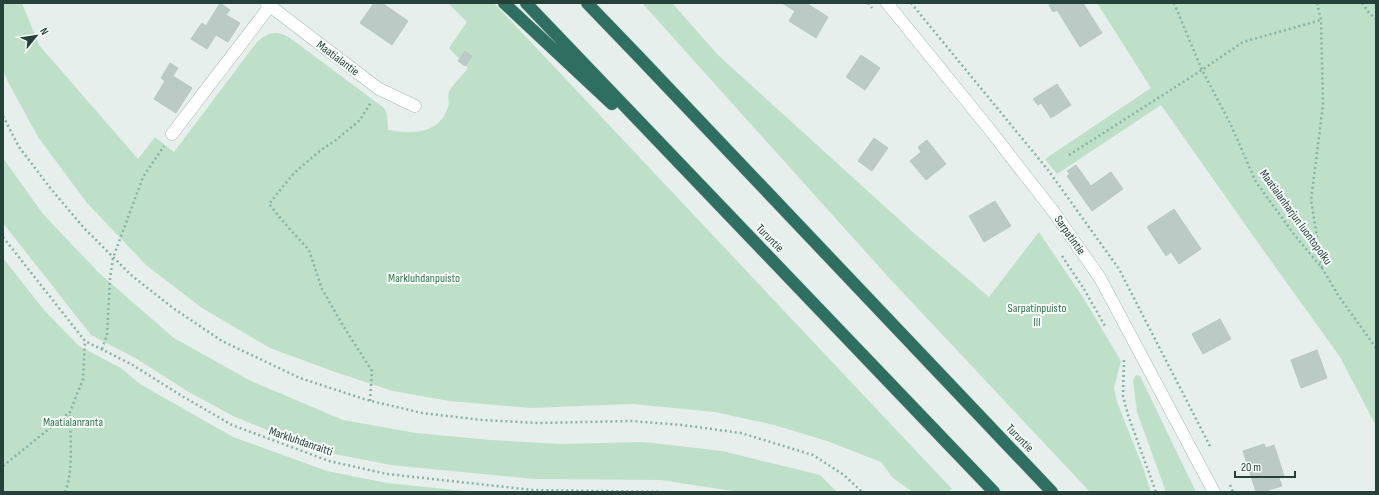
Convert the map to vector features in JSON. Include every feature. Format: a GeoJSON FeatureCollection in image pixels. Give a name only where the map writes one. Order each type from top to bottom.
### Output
{"type":"FeatureCollection","features":[{"type":"Feature","properties":{"kind":"highway"},"geometry":{"type":"LineString","coordinates":[[504,3],[717,203]]}},
{"type":"Feature","properties":{"kind":"highway","name":"Turuntie"},"geometry":{"type":"LineString","coordinates":[[526,3],[994,492]]}},
{"type":"Feature","properties":{"kind":"highway","name":"Turuntie"},"geometry":{"type":"LineString","coordinates":[[587,3],[1052,492]]}},
{"type":"Feature","properties":{"kind":"highway"},"geometry":{"type":"LineString","coordinates":[[596,3],[639,57]]}},
{"type":"Feature","properties":{"kind":"main road","name":"Sarpatintie"},"geometry":{"type":"LineString","coordinates":[[887,3],[1053,210],[1100,278],[1214,492]]}},
{"type":"Feature","properties":{"kind":"main road","name":"Maatialantie"},"geometry":{"type":"LineString","coordinates":[[268,4],[379,90],[415,106]]}},
{"type":"Feature","properties":{"kind":"main road"},"geometry":{"type":"LineString","coordinates":[[172,134],[268,4]]}},
{"type":"Feature","properties":{"kind":"path"},"geometry":{"type":"LineString","coordinates":[[911,3],[1048,170],[1119,269],[1212,451]]}},
{"type":"Feature","properties":{"kind":"path","name":"Maatialanharjun luontopolku"},"geometry":{"type":"LineString","coordinates":[[1174,3],[1202,70],[1230,123],[1256,182],[1296,237],[1322,268],[1338,295],[1376,348]]}},
{"type":"Feature","properties":{"kind":"path"},"geometry":{"type":"LineString","coordinates":[[1317,3],[1321,20],[1323,105],[1311,200],[1322,268]]}},
{"type":"Feature","properties":{"kind":"path"},"geometry":{"type":"LineString","coordinates":[[1362,3],[1369,13],[1376,19]]}},
{"type":"Feature","properties":{"kind":"path"},"geometry":{"type":"LineString","coordinates":[[1069,155],[1243,42],[1321,20]]}},
{"type":"Feature","properties":{"kind":"path"},"geometry":{"type":"LineString","coordinates":[[370,401],[372,371],[322,289],[309,250],[287,226],[270,204],[294,173],[360,120],[379,90]]}},
{"type":"Feature","properties":{"kind":"path"},"geometry":{"type":"LineString","coordinates":[[3,116],[19,147],[51,189],[84,228],[131,275],[173,308],[222,341],[300,378],[370,401],[422,413],[482,420],[539,424],[631,421],[682,425],[740,433],[813,455],[844,476],[862,492]]}},
{"type":"Feature","properties":{"kind":"path"},"geometry":{"type":"LineString","coordinates":[[102,349],[107,335],[110,278],[113,258],[143,177],[172,134]]}},
{"type":"Feature","properties":{"kind":"path","name":"Markluhdanraitti"},"geometry":{"type":"LineString","coordinates":[[3,237],[85,341],[131,364],[232,425],[329,461],[387,474],[533,490],[667,492]]}},
{"type":"Feature","properties":{"kind":"path"},"geometry":{"type":"LineString","coordinates":[[1106,327],[1084,289],[1100,278],[1119,269]]}},
{"type":"Feature","properties":{"kind":"path"},"geometry":{"type":"LineString","coordinates":[[65,492],[70,466],[70,412],[82,379],[85,341]]}},
{"type":"Feature","properties":{"kind":"path"},"geometry":{"type":"LineString","coordinates":[[1124,359],[1123,396],[1128,415],[1156,492]]}},
{"type":"Feature","properties":{"kind":"path"},"geometry":{"type":"LineString","coordinates":[[3,466],[70,412]]}},
{"type":"Feature","properties":{"kind":"path"},"geometry":{"type":"LineString","coordinates":[[1226,478],[1234,492]]}},
{"type":"Feature","properties":{"kind":"green space","name":"Markluhdanpuisto"},"geometry":{"type":"Polygon","coordinates":[[[3,3],[22,3],[39,45],[138,159],[155,137],[174,152],[257,42],[265,36],[273,33],[285,35],[290,38],[384,108],[387,114],[388,130],[415,132],[431,128],[444,116],[449,105],[448,94],[450,89],[468,68],[449,48],[467,22],[448,3],[494,3],[952,489],[948,492],[913,492],[893,478],[881,462],[827,441],[774,425],[715,412],[632,404],[530,408],[449,401],[393,391],[335,372],[270,348],[202,308],[146,265],[87,203],[38,137],[8,82],[3,70],[3,3]]]}},
{"type":"Feature","properties":{"kind":"green space","name":"Sarpatinpuisto III"},"geometry":{"type":"Polygon","coordinates":[[[642,3],[672,3],[719,56],[914,233],[989,297],[1039,232],[1084,299],[1121,361],[1114,388],[1117,402],[1144,470],[1151,492],[1090,492],[891,280],[642,3]]]}},
{"type":"Feature","properties":{"kind":"green space"},"geometry":{"type":"Polygon","coordinates":[[[1097,3],[1376,3],[1376,426],[1340,357],[1161,105],[1057,174],[1045,159],[1151,88],[1097,3]]]}},
{"type":"Feature","properties":{"kind":"green space"},"geometry":{"type":"Polygon","coordinates":[[[3,158],[43,214],[99,273],[174,338],[249,380],[343,420],[416,433],[491,440],[561,444],[643,442],[723,451],[820,475],[837,492],[739,492],[661,480],[534,479],[391,465],[330,453],[282,436],[233,416],[187,391],[137,359],[91,335],[3,223],[3,158]]]}},
{"type":"Feature","properties":{"kind":"green space","name":"Maatialanranta"},"geometry":{"type":"Polygon","coordinates":[[[3,258],[44,310],[79,346],[121,368],[140,384],[233,437],[327,471],[387,483],[475,492],[3,492],[3,258]]]}},
{"type":"Feature","properties":{"kind":"green space"},"geometry":{"type":"Polygon","coordinates":[[[1136,375],[1140,376],[1196,492],[1166,492],[1137,412],[1133,380],[1136,375]]]}},
{"type":"Feature","properties":{"kind":"building"},"geometry":{"type":"Polygon","coordinates":[[[220,3],[230,10],[226,15],[240,23],[228,42],[216,35],[207,49],[191,39],[202,23],[206,26],[220,3]]]}},
{"type":"Feature","properties":{"kind":"building"},"geometry":{"type":"Polygon","coordinates":[[[374,3],[382,3],[408,21],[392,45],[360,23],[374,3]]]}},
{"type":"Feature","properties":{"kind":"building"},"geometry":{"type":"Polygon","coordinates":[[[782,3],[806,3],[828,17],[816,38],[789,21],[795,11],[782,3]]]}},
{"type":"Feature","properties":{"kind":"building"},"geometry":{"type":"Polygon","coordinates":[[[1053,3],[1083,3],[1102,33],[1080,47],[1057,10],[1053,12],[1049,5],[1053,3]]]}},
{"type":"Feature","properties":{"kind":"building"},"geometry":{"type":"Polygon","coordinates":[[[465,51],[472,56],[465,66],[458,61],[465,51]]]}},
{"type":"Feature","properties":{"kind":"building"},"geometry":{"type":"Polygon","coordinates":[[[861,55],[880,68],[865,90],[846,77],[861,55]]]}},
{"type":"Feature","properties":{"kind":"building"},"geometry":{"type":"Polygon","coordinates":[[[170,63],[178,68],[173,76],[192,88],[176,113],[154,99],[165,81],[161,78],[170,63]]]}},
{"type":"Feature","properties":{"kind":"building"},"geometry":{"type":"Polygon","coordinates":[[[1057,84],[1071,105],[1051,118],[1041,103],[1038,105],[1033,99],[1057,84]]]}},
{"type":"Feature","properties":{"kind":"building"},"geometry":{"type":"Polygon","coordinates":[[[874,138],[888,148],[872,171],[858,161],[874,138]]]}},
{"type":"Feature","properties":{"kind":"building"},"geometry":{"type":"Polygon","coordinates":[[[927,140],[946,164],[926,180],[910,161],[921,152],[918,147],[927,140]]]}},
{"type":"Feature","properties":{"kind":"building"},"geometry":{"type":"Polygon","coordinates":[[[1076,165],[1091,186],[1111,172],[1123,189],[1092,211],[1067,176],[1070,174],[1067,171],[1076,165]]]}},
{"type":"Feature","properties":{"kind":"building"},"geometry":{"type":"Polygon","coordinates":[[[995,201],[1011,226],[984,242],[969,216],[995,201]]]}},
{"type":"Feature","properties":{"kind":"building"},"geometry":{"type":"Polygon","coordinates":[[[1174,209],[1201,249],[1179,264],[1171,252],[1166,256],[1147,227],[1174,209]]]}},
{"type":"Feature","properties":{"kind":"building"},"geometry":{"type":"Polygon","coordinates":[[[1220,319],[1231,339],[1203,354],[1192,334],[1220,319]]]}},
{"type":"Feature","properties":{"kind":"building"},"geometry":{"type":"Polygon","coordinates":[[[1317,350],[1327,378],[1301,388],[1291,360],[1317,350]]]}},
{"type":"Feature","properties":{"kind":"building"},"geometry":{"type":"Polygon","coordinates":[[[1264,444],[1266,448],[1274,445],[1284,476],[1279,478],[1282,486],[1262,492],[1256,492],[1243,451],[1264,444]]]}}]}
